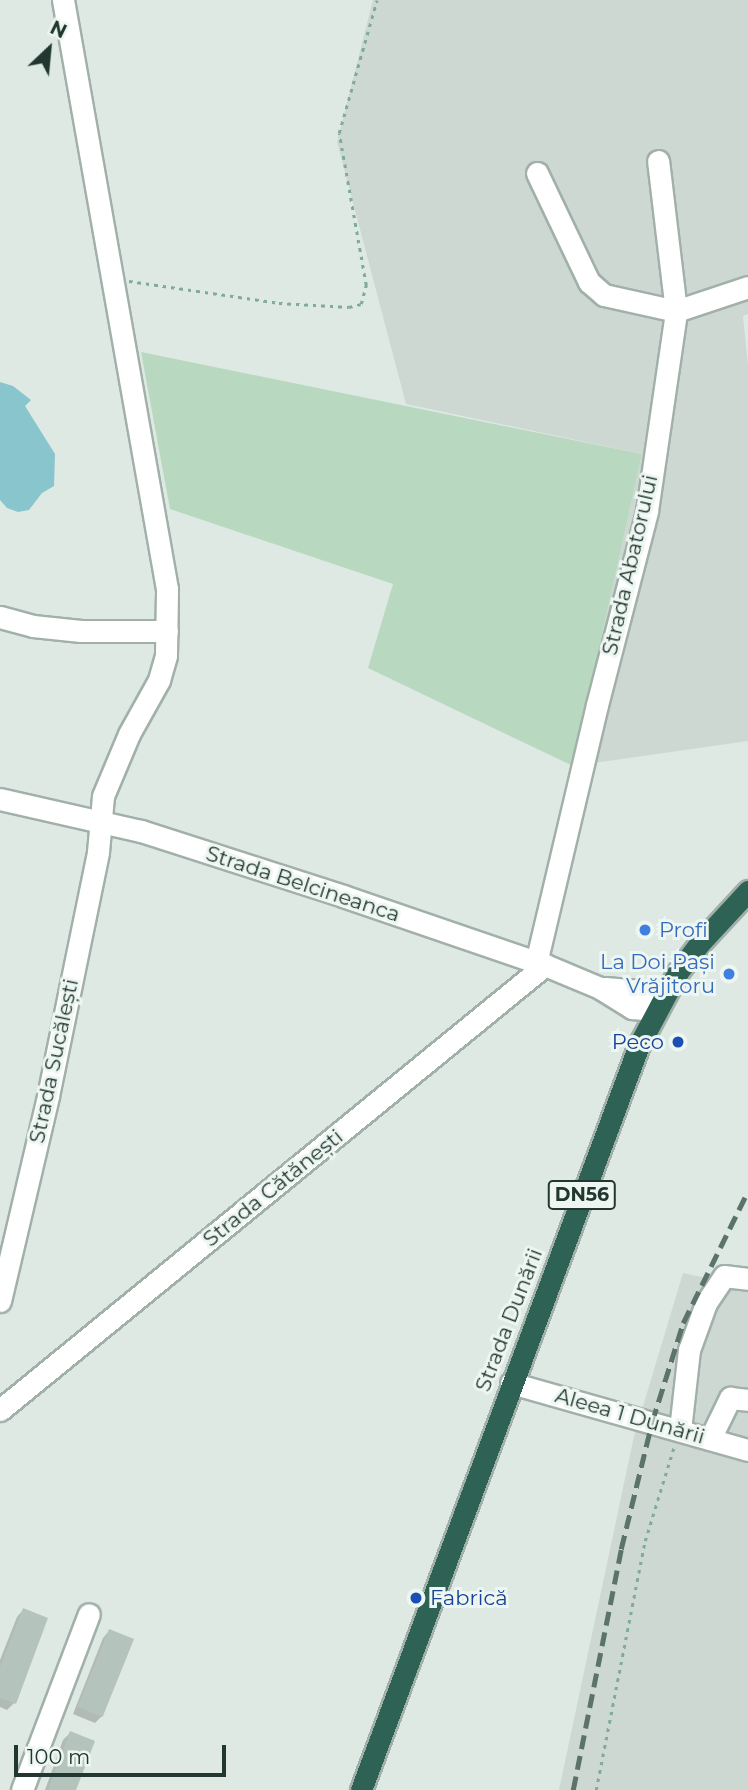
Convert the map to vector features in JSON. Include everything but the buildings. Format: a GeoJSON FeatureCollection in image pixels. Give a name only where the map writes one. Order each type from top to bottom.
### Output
{"type":"FeatureCollection","features":[{"type":"Feature","properties":{"kind":"highway","name":"Strada Dunării"},"geometry":{"type":"LineString","coordinates":[[361,1790],[639,1045],[656,1010],[699,943],[748,891]]}},
{"type":"Feature","properties":{"kind":"street","name":"Strada Sucălești"},"geometry":{"type":"LineString","coordinates":[[0,1301],[53,1069],[98,852],[107,783],[166,664],[167,589],[63,0]]}},
{"type":"Feature","properties":{"kind":"street","name":"Strada Abatorului"},"geometry":{"type":"LineString","coordinates":[[541,964],[597,705],[647,511],[676,311],[658,161]]}},
{"type":"Feature","properties":{"kind":"street"},"geometry":{"type":"LineString","coordinates":[[537,173],[589,282],[604,295],[676,311],[748,287]]}},
{"type":"Feature","properties":{"kind":"street"},"geometry":{"type":"LineString","coordinates":[[0,617],[33,626],[81,631],[167,631]]}},
{"type":"Feature","properties":{"kind":"street","name":"Strada Belcineanca"},"geometry":{"type":"LineString","coordinates":[[0,799],[101,820],[343,896],[541,964],[600,988],[632,1008],[656,1010]]}},
{"type":"Feature","properties":{"kind":"street","name":"Strada Cătănești"},"geometry":{"type":"LineString","coordinates":[[0,1410],[541,964]]}},
{"type":"Feature","properties":{"kind":"street"},"geometry":{"type":"LineString","coordinates":[[680,1430],[689,1350],[706,1303],[724,1276],[748,1279]]}},
{"type":"Feature","properties":{"kind":"street","name":"Aleea 1 Dunării"},"geometry":{"type":"LineString","coordinates":[[511,1383],[748,1450]]}},
{"type":"Feature","properties":{"kind":"street"},"geometry":{"type":"LineString","coordinates":[[710,1439],[730,1398],[748,1400]]}},
{"type":"Feature","properties":{"kind":"street"},"geometry":{"type":"LineString","coordinates":[[22,1790],[89,1614]]}},
{"type":"Feature","properties":{"kind":"path"},"geometry":{"type":"LineString","coordinates":[[112,278],[279,303],[349,307],[360,304],[366,285],[339,133],[377,0]]}},
{"type":"Feature","properties":{"kind":"path"},"geometry":{"type":"LineString","coordinates":[[596,1790],[645,1541],[680,1430]]}},
{"type":"Feature","properties":{"kind":"shaded area"},"geometry":{"type":"Polygon","coordinates":[[[373,0],[748,0],[748,314],[743,316],[748,366],[748,741],[573,766],[642,454],[406,404],[337,142],[373,0]]]}},
{"type":"Feature","properties":{"kind":"shaded area"},"geometry":{"type":"Polygon","coordinates":[[[683,1273],[748,1287],[748,1790],[559,1790],[634,1436],[683,1273]]]}},
{"type":"Feature","properties":{"kind":"green space"},"geometry":{"type":"Polygon","coordinates":[[[141,352],[642,454],[573,766],[368,668],[393,584],[170,509],[141,352]]]}},
{"type":"Feature","properties":{"kind":"water"},"geometry":{"type":"Polygon","coordinates":[[[0,382],[13,386],[31,400],[25,406],[55,454],[54,486],[42,493],[29,510],[18,512],[7,508],[0,500],[0,382]]]}},
{"type":"Feature","properties":{"kind":"railway"},"geometry":{"type":"LineString","coordinates":[[573,1790],[621,1549],[652,1422],[683,1323],[748,1191]]}},
{"type":"Feature","properties":{"kind":"place","name":"Profi"},"geometry":{"type":"Point","coordinates":[645,930]}},
{"type":"Feature","properties":{"kind":"place","name":"La Doi Pași Vrăjitoru"},"geometry":{"type":"Point","coordinates":[729,974]}},
{"type":"Feature","properties":{"kind":"place","name":"Peco"},"geometry":{"type":"Point","coordinates":[678,1042]}},
{"type":"Feature","properties":{"kind":"place","name":"Fabrică"},"geometry":{"type":"Point","coordinates":[416,1598]}}]}
